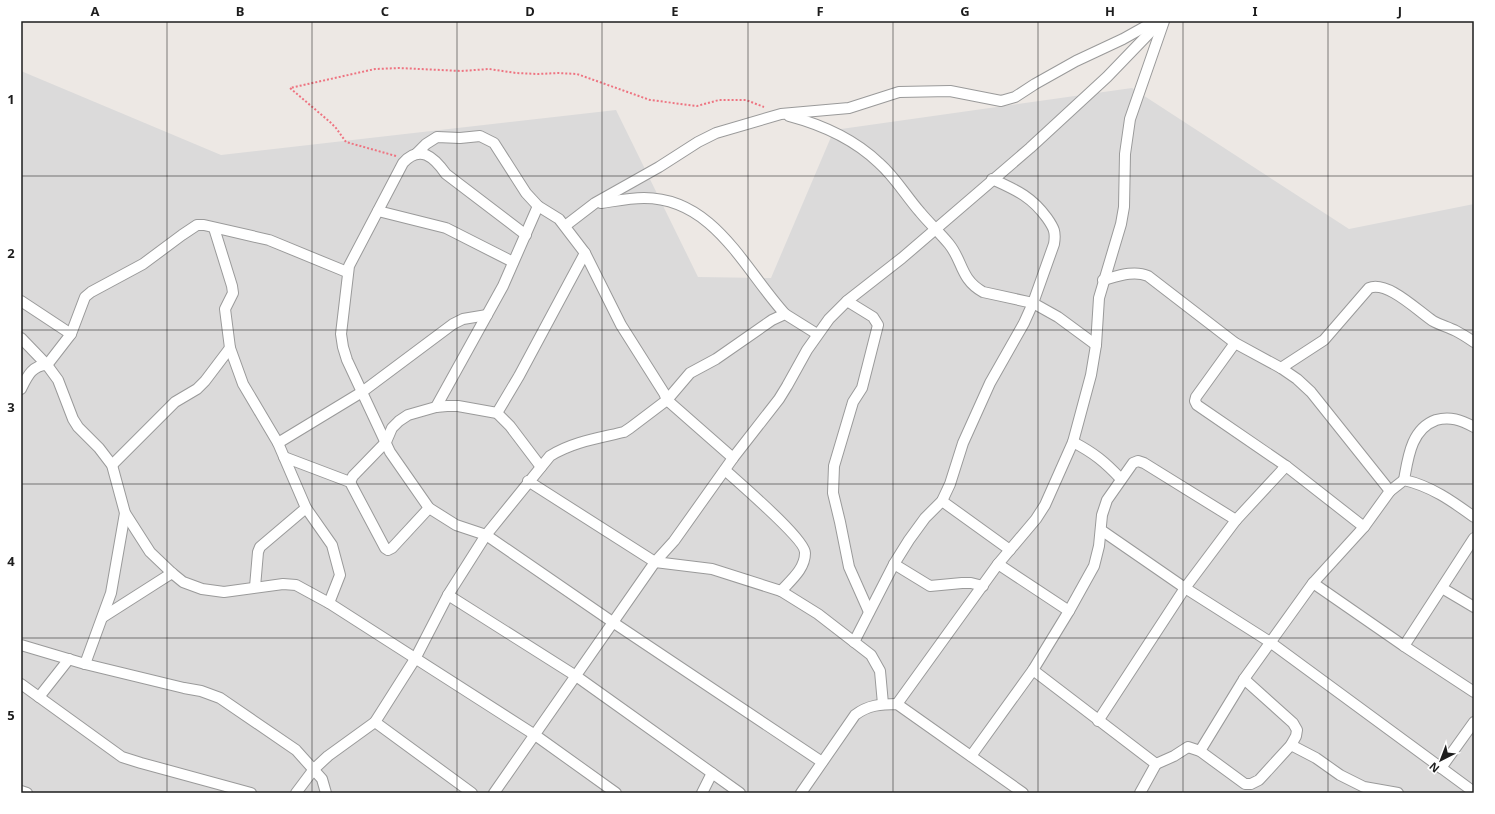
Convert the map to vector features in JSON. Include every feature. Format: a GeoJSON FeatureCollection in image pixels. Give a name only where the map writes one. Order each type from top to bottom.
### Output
{"type":"FeatureCollection","features":[{"type":"Feature","properties":{"kind":"street"},"geometry":{"type":"LineString","coordinates":[[565,226],[595,203],[659,167],[698,142],[716,133],[781,114],[849,108],[882,96],[899,92],[950,91],[1001,100],[1015,98],[1035,84],[1076,61],[1123,39],[1148,25],[1162,21]]}},
{"type":"Feature","properties":{"kind":"street"},"geometry":{"type":"LineString","coordinates":[[494,793],[614,623],[655,562],[674,542],[733,458],[779,398],[817,334],[829,319],[847,301],[902,258],[992,179],[1030,148],[1107,77],[1162,21]]}},
{"type":"Feature","properties":{"kind":"street"},"geometry":{"type":"LineString","coordinates":[[897,704],[998,564],[1027,531],[1045,505],[1073,442],[1091,375],[1096,345],[1099,298],[1121,224],[1124,207],[1126,154],[1130,119],[1162,21]]}},
{"type":"Feature","properties":{"kind":"street"},"geometry":{"type":"LineString","coordinates":[[781,114],[828,128],[861,147],[880,163],[948,243],[956,254],[965,276],[977,289],[982,292],[1033,303],[1058,317],[1096,345]]}},
{"type":"Feature","properties":{"kind":"street"},"geometry":{"type":"LineString","coordinates":[[733,458],[667,400],[621,325],[585,253],[565,226],[553,215],[538,206],[517,181],[494,143],[480,136],[460,138],[437,137],[407,159],[396,176],[347,272],[341,334],[347,360],[390,452],[429,508],[456,525],[486,535],[614,623],[822,762]]}},
{"type":"Feature","properties":{"kind":"street"},"geometry":{"type":"LineString","coordinates":[[417,153],[425,154],[438,163],[446,174],[526,235]]}},
{"type":"Feature","properties":{"kind":"street"},"geometry":{"type":"LineString","coordinates":[[854,642],[894,564],[921,523],[942,501],[950,484],[963,443],[990,383],[1024,323],[1033,303],[1054,244],[1056,235],[1039,206],[1027,196],[992,179]]}},
{"type":"Feature","properties":{"kind":"street"},"geometry":{"type":"LineString","coordinates":[[595,203],[645,198],[670,202],[689,208],[721,234],[785,314],[817,334]]}},
{"type":"Feature","properties":{"kind":"street"},"geometry":{"type":"LineString","coordinates":[[436,407],[503,286],[538,206]]}},
{"type":"Feature","properties":{"kind":"street"},"geometry":{"type":"LineString","coordinates":[[378,211],[446,228],[514,262]]}},
{"type":"Feature","properties":{"kind":"street"},"geometry":{"type":"LineString","coordinates":[[21,389],[31,371],[36,367],[47,365],[71,334],[86,297],[91,292],[143,264],[196,226],[204,225],[269,240],[347,272]]}},
{"type":"Feature","properties":{"kind":"street"},"geometry":{"type":"LineString","coordinates":[[214,228],[232,286],[232,293],[225,309],[230,348],[243,384],[278,443],[306,508],[332,545],[339,566],[340,575],[330,603]]}},
{"type":"Feature","properties":{"kind":"street"},"geometry":{"type":"LineString","coordinates":[[497,413],[519,376],[585,253]]}},
{"type":"Feature","properties":{"kind":"street"},"geometry":{"type":"LineString","coordinates":[[1104,280],[1126,274],[1141,273],[1148,276],[1235,343],[1297,378],[1311,392],[1390,492]]}},
{"type":"Feature","properties":{"kind":"street"},"geometry":{"type":"LineString","coordinates":[[1281,368],[1324,340],[1369,288],[1373,286],[1385,289],[1395,294],[1434,322],[1456,331],[1474,342]]}},
{"type":"Feature","properties":{"kind":"street"},"geometry":{"type":"LineString","coordinates":[[21,301],[71,334]]}},
{"type":"Feature","properties":{"kind":"street"},"geometry":{"type":"LineString","coordinates":[[847,301],[873,317],[878,325],[862,388],[853,402],[834,466],[833,493],[849,567],[869,612]]}},
{"type":"Feature","properties":{"kind":"street"},"geometry":{"type":"LineString","coordinates":[[296,793],[314,769],[328,756],[375,722],[415,659],[448,595],[486,535],[528,481],[550,456],[565,448],[624,432],[667,400],[690,373],[716,358],[772,320],[785,314]]}},
{"type":"Feature","properties":{"kind":"street"},"geometry":{"type":"LineString","coordinates":[[278,443],[362,392],[453,324],[463,319],[487,315]]}},
{"type":"Feature","properties":{"kind":"street"},"geometry":{"type":"LineString","coordinates":[[21,338],[47,365],[58,380],[73,420],[99,448],[112,465],[125,514],[150,552],[183,582],[202,589],[224,592],[283,584],[296,585],[330,603],[535,735],[616,793]]}},
{"type":"Feature","properties":{"kind":"street"},"geometry":{"type":"LineString","coordinates":[[1235,343],[1196,397],[1195,401],[1197,405],[1286,466],[1364,527]]}},
{"type":"Feature","properties":{"kind":"street"},"geometry":{"type":"LineString","coordinates":[[112,465],[175,402],[205,381],[230,348]]}},
{"type":"Feature","properties":{"kind":"street"},"geometry":{"type":"LineString","coordinates":[[350,482],[353,476],[386,442],[392,428],[399,420],[408,415],[436,407],[458,406],[497,413],[510,426],[541,467]]}},
{"type":"Feature","properties":{"kind":"street"},"geometry":{"type":"LineString","coordinates":[[1200,750],[1244,679],[1313,583],[1364,527],[1390,492],[1404,480],[1413,444],[1419,432],[1428,423],[1444,418],[1459,420],[1474,427]]}},
{"type":"Feature","properties":{"kind":"street"},"geometry":{"type":"LineString","coordinates":[[1073,442],[1106,462],[1121,479]]}},
{"type":"Feature","properties":{"kind":"street"},"geometry":{"type":"LineString","coordinates":[[284,457],[350,482],[385,548],[388,550],[392,548],[429,508]]}},
{"type":"Feature","properties":{"kind":"street"},"geometry":{"type":"LineString","coordinates":[[970,756],[1033,670],[1069,611],[1094,566],[1099,546],[1102,516],[1107,500],[1133,463],[1138,461],[1144,462],[1236,520]]}},
{"type":"Feature","properties":{"kind":"street"},"geometry":{"type":"LineString","coordinates":[[1098,721],[1185,588],[1236,520],[1286,466]]}},
{"type":"Feature","properties":{"kind":"street"},"geometry":{"type":"LineString","coordinates":[[725,470],[792,533],[803,546],[805,551],[801,567],[781,591]]}},
{"type":"Feature","properties":{"kind":"street"},"geometry":{"type":"LineString","coordinates":[[1404,480],[1418,483],[1435,490],[1473,514]]}},
{"type":"Feature","properties":{"kind":"street"},"geometry":{"type":"LineString","coordinates":[[528,481],[655,562],[712,569],[781,591],[818,614],[871,655],[880,671],[883,704]]}},
{"type":"Feature","properties":{"kind":"street"},"geometry":{"type":"LineString","coordinates":[[942,501],[1010,550]]}},
{"type":"Feature","properties":{"kind":"street"},"geometry":{"type":"LineString","coordinates":[[255,587],[258,552],[260,547],[306,508]]}},
{"type":"Feature","properties":{"kind":"street"},"geometry":{"type":"LineString","coordinates":[[85,664],[111,593],[125,514]]}},
{"type":"Feature","properties":{"kind":"street"},"geometry":{"type":"LineString","coordinates":[[1101,530],[1185,588],[1270,642],[1474,792]]}},
{"type":"Feature","properties":{"kind":"street"},"geometry":{"type":"LineString","coordinates":[[1404,646],[1474,538]]}},
{"type":"Feature","properties":{"kind":"street"},"geometry":{"type":"LineString","coordinates":[[894,564],[930,586],[962,583],[983,586]]}},
{"type":"Feature","properties":{"kind":"street"},"geometry":{"type":"LineString","coordinates":[[998,564],[1069,611]]}},
{"type":"Feature","properties":{"kind":"street"},"geometry":{"type":"LineString","coordinates":[[103,617],[172,573]]}},
{"type":"Feature","properties":{"kind":"street"},"geometry":{"type":"LineString","coordinates":[[1313,583],[1474,692]]}},
{"type":"Feature","properties":{"kind":"street"},"geometry":{"type":"LineString","coordinates":[[1442,588],[1474,607]]}},
{"type":"Feature","properties":{"kind":"street"},"geometry":{"type":"LineString","coordinates":[[448,595],[576,676],[740,793]]}},
{"type":"Feature","properties":{"kind":"street"},"geometry":{"type":"LineString","coordinates":[[21,645],[85,664],[201,691],[220,698],[296,750],[322,779],[326,793]]}},
{"type":"Feature","properties":{"kind":"street"},"geometry":{"type":"LineString","coordinates":[[39,697],[69,659]]}},
{"type":"Feature","properties":{"kind":"street"},"geometry":{"type":"LineString","coordinates":[[1033,670],[1156,764]]}},
{"type":"Feature","properties":{"kind":"street"},"geometry":{"type":"LineString","coordinates":[[1140,793],[1156,764],[1174,756],[1188,747],[1200,750],[1245,784],[1251,784],[1258,780],[1291,745],[1296,736],[1297,730],[1293,724],[1244,679]]}},
{"type":"Feature","properties":{"kind":"street"},"geometry":{"type":"LineString","coordinates":[[21,684],[122,757],[141,764],[244,792]]}},
{"type":"Feature","properties":{"kind":"street"},"geometry":{"type":"LineString","coordinates":[[801,793],[855,715],[865,708],[883,704],[897,704],[1023,793]]}},
{"type":"Feature","properties":{"kind":"street"},"geometry":{"type":"LineString","coordinates":[[375,722],[472,793]]}},
{"type":"Feature","properties":{"kind":"street"},"geometry":{"type":"LineString","coordinates":[[1441,768],[1474,722]]}},
{"type":"Feature","properties":{"kind":"street"},"geometry":{"type":"LineString","coordinates":[[1291,745],[1316,758],[1340,775],[1364,787],[1398,793]]}},
{"type":"Feature","properties":{"kind":"street"},"geometry":{"type":"LineString","coordinates":[[702,793],[712,773]]}},
{"type":"Feature","properties":{"kind":"street"},"geometry":{"type":"LineString","coordinates":[[21,791],[27,793]]}},
{"type":"Feature","properties":{"kind":"path"},"geometry":{"type":"LineString","coordinates":[[407,159],[346,142],[330,122],[290,88],[375,69],[399,68],[461,71],[489,69],[516,73],[577,74],[650,100],[697,106],[719,100],[746,100],[781,114]]}},
{"type":"Feature","properties":{"kind":"shaded area"},"geometry":{"type":"Polygon","coordinates":[[[21,71],[221,155],[616,110],[698,277],[771,278],[834,130],[1132,88],[1349,229],[1474,204],[1474,793],[21,793],[21,71]]]}}]}
